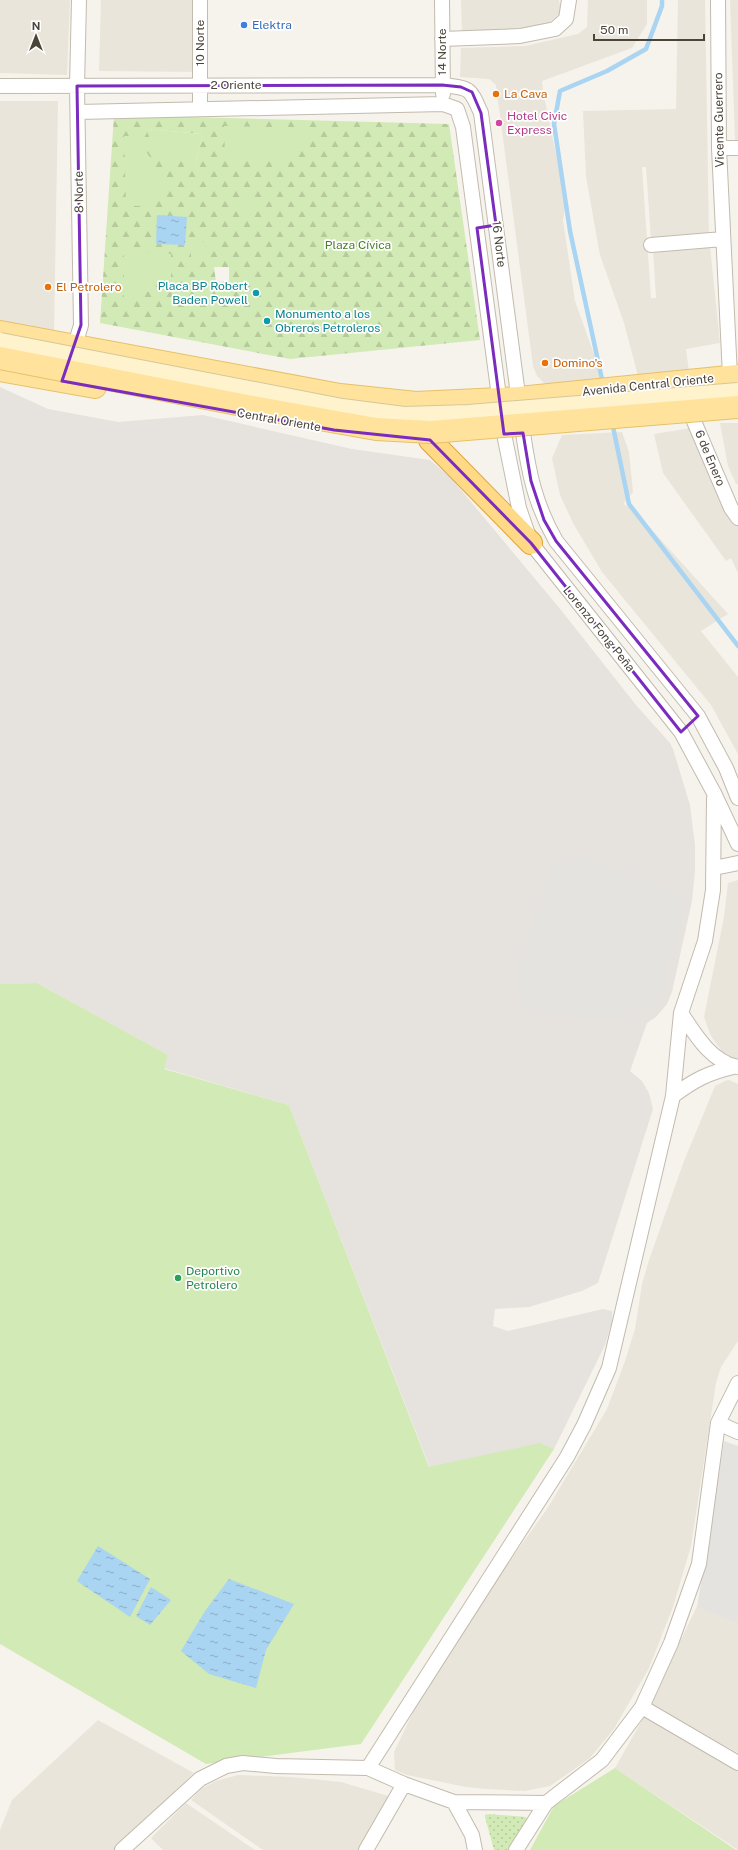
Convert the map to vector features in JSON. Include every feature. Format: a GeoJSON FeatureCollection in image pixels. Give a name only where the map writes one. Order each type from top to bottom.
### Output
{"type":"FeatureCollection","features":[{"type":"Feature","properties":{"kind":"highway"},"geometry":{"type":"LineString","coordinates":[[430,440],[531,543]]}},
{"type":"Feature","properties":{"kind":"main road"},"geometry":{"type":"LineString","coordinates":[[0,332],[340,395],[416,403],[510,399]]}},
{"type":"Feature","properties":{"kind":"main road"},"geometry":{"type":"LineString","coordinates":[[0,343],[342,409],[404,417],[469,415],[735,382]]}},
{"type":"Feature","properties":{"kind":"main road"},"geometry":{"type":"LineString","coordinates":[[0,358],[376,429],[431,432],[738,407]]}},
{"type":"Feature","properties":{"kind":"main road","name":"Central Oriente"},"geometry":{"type":"LineString","coordinates":[[0,370],[334,430],[430,440],[693,419]]}},
{"type":"Feature","properties":{"kind":"main road","name":"Avenida Central Oriente"},"geometry":{"type":"LineString","coordinates":[[510,399],[694,380],[735,382]]}},
{"type":"Feature","properties":{"kind":"main road"},"geometry":{"type":"LineString","coordinates":[[693,419],[738,416]]}},
{"type":"Feature","properties":{"kind":"street","name":"8 Norte"},"geometry":{"type":"LineString","coordinates":[[62,381],[76,345],[81,325],[77,86],[79,0]]}},
{"type":"Feature","properties":{"kind":"street","name":"10 Norte"},"geometry":{"type":"LineString","coordinates":[[200,0],[200,109]]}},
{"type":"Feature","properties":{"kind":"street","name":"14 Norte"},"geometry":{"type":"LineString","coordinates":[[442,0],[442,85],[450,106]]}},
{"type":"Feature","properties":{"kind":"street"},"geometry":{"type":"LineString","coordinates":[[442,39],[520,36],[555,29],[566,19],[569,0]]}},
{"type":"Feature","properties":{"kind":"street","name":"Vicente Guerrero"},"geometry":{"type":"LineString","coordinates":[[718,0],[719,148],[723,239],[735,382]]}},
{"type":"Feature","properties":{"kind":"street","name":"2 Oriente"},"geometry":{"type":"LineString","coordinates":[[0,86],[442,85],[461,87],[472,92]]}},
{"type":"Feature","properties":{"kind":"street","name":"16 Norte"},"geometry":{"type":"LineString","coordinates":[[472,92],[481,113],[496,225],[510,399]]}},
{"type":"Feature","properties":{"kind":"street","name":"2 Oriente"},"geometry":{"type":"LineString","coordinates":[[78,112],[450,106]]}},
{"type":"Feature","properties":{"kind":"street","name":"16 Norte"},"geometry":{"type":"LineString","coordinates":[[450,106],[463,128],[477,228],[510,399]]}},
{"type":"Feature","properties":{"kind":"street"},"geometry":{"type":"LineString","coordinates":[[719,148],[738,148]]}},
{"type":"Feature","properties":{"kind":"street"},"geometry":{"type":"LineString","coordinates":[[477,228],[496,225]]}},
{"type":"Feature","properties":{"kind":"street"},"geometry":{"type":"LineString","coordinates":[[651,245],[723,239]]}},
{"type":"Feature","properties":{"kind":"street","name":"Lorenzo Fong Peña"},"geometry":{"type":"LineString","coordinates":[[510,399],[519,508],[531,543],[681,732],[714,793],[738,844]]}},
{"type":"Feature","properties":{"kind":"street","name":"6 de Enero"},"geometry":{"type":"LineString","coordinates":[[693,419],[731,508],[738,518]]}},
{"type":"Feature","properties":{"kind":"street","name":"Lorenzo Fong Peña"},"geometry":{"type":"LineString","coordinates":[[513,434],[544,520],[556,541],[698,716],[726,768],[738,798]]}},
{"type":"Feature","properties":{"kind":"street"},"geometry":{"type":"LineString","coordinates":[[681,732],[698,716]]}},
{"type":"Feature","properties":{"kind":"street"},"geometry":{"type":"LineString","coordinates":[[368,1768],[567,1457],[584,1425],[609,1368],[673,1096],[681,1013],[705,941],[713,890],[714,793]]}},
{"type":"Feature","properties":{"kind":"street"},"geometry":{"type":"LineString","coordinates":[[714,868],[738,863]]}},
{"type":"Feature","properties":{"kind":"street"},"geometry":{"type":"LineString","coordinates":[[681,1013],[700,1042],[714,1055],[736,1067]]}},
{"type":"Feature","properties":{"kind":"street"},"geometry":{"type":"LineString","coordinates":[[673,1096],[692,1081],[712,1072],[736,1067]]}},
{"type":"Feature","properties":{"kind":"street"},"geometry":{"type":"LineString","coordinates":[[516,1850],[546,1803],[602,1760],[642,1707],[671,1643],[698,1564],[718,1423],[738,1383]]}},
{"type":"Feature","properties":{"kind":"street"},"geometry":{"type":"LineString","coordinates":[[718,1423],[738,1432]]}},
{"type":"Feature","properties":{"kind":"street"},"geometry":{"type":"LineString","coordinates":[[642,1707],[738,1763]]}},
{"type":"Feature","properties":{"kind":"street"},"geometry":{"type":"LineString","coordinates":[[122,1850],[200,1778],[226,1766],[243,1763],[276,1766],[368,1768],[404,1784],[454,1802],[546,1803]]}},
{"type":"Feature","properties":{"kind":"street"},"geometry":{"type":"LineString","coordinates":[[366,1850],[404,1784]]}},
{"type":"Feature","properties":{"kind":"street"},"geometry":{"type":"LineString","coordinates":[[454,1802],[472,1835],[475,1850]]}},
{"type":"Feature","properties":{"kind":"highlighted area"},"geometry":{"type":"Polygon","coordinates":[[[442,85],[461,87],[472,92],[481,113],[496,225],[477,228],[504,434],[523,433],[531,481],[544,520],[556,541],[698,716],[681,732],[531,543],[430,440],[334,430],[62,381],[81,325],[77,86],[442,85]]]}},
{"type":"Feature","properties":{"kind":"shaded area"},"geometry":{"type":"Polygon","coordinates":[[[0,0],[70,0],[67,75],[0,73],[0,0]]]}},
{"type":"Feature","properties":{"kind":"shaded area"},"geometry":{"type":"Polygon","coordinates":[[[101,0],[198,0],[198,72],[99,71],[101,0]]]}},
{"type":"Feature","properties":{"kind":"shaded area"},"geometry":{"type":"Polygon","coordinates":[[[461,0],[559,0],[561,12],[543,28],[462,32],[461,0]]]}},
{"type":"Feature","properties":{"kind":"shaded area"},"geometry":{"type":"Polygon","coordinates":[[[588,0],[647,0],[647,24],[632,48],[542,81],[566,203],[563,220],[575,301],[605,385],[561,389],[544,383],[537,376],[533,366],[496,85],[489,79],[460,77],[461,48],[525,46],[578,34],[587,27],[588,0]]]}},
{"type":"Feature","properties":{"kind":"shaded area"},"geometry":{"type":"Polygon","coordinates":[[[678,0],[705,0],[709,236],[651,239],[646,167],[642,167],[651,298],[656,298],[653,250],[710,246],[720,343],[686,349],[689,372],[638,376],[624,323],[600,255],[586,177],[583,111],[676,109],[678,0]]]}},
{"type":"Feature","properties":{"kind":"shaded area"},"geometry":{"type":"Polygon","coordinates":[[[730,0],[738,0],[738,140],[735,140],[730,0]]]}},
{"type":"Feature","properties":{"kind":"shaded area"},"geometry":{"type":"Polygon","coordinates":[[[0,101],[58,101],[54,334],[0,324],[0,101]]]}},
{"type":"Feature","properties":{"kind":"shaded area"},"geometry":{"type":"Polygon","coordinates":[[[0,387],[48,409],[118,422],[203,415],[352,449],[430,460],[451,478],[561,610],[636,705],[670,743],[690,805],[695,846],[695,871],[692,901],[672,992],[667,1004],[656,1017],[647,1023],[630,1071],[642,1081],[649,1093],[653,1109],[598,1283],[582,1291],[529,1307],[495,1309],[493,1326],[508,1331],[603,1309],[612,1311],[612,1321],[605,1345],[554,1449],[540,1444],[430,1468],[289,1105],[163,1068],[168,1055],[37,983],[0,984],[0,387]]]}},
{"type":"Feature","properties":{"kind":"shaded area"},"geometry":{"type":"Polygon","coordinates":[[[720,423],[738,423],[738,484],[736,484],[728,466],[720,423]]]}},
{"type":"Feature","properties":{"kind":"shaded area"},"geometry":{"type":"Polygon","coordinates":[[[691,428],[738,525],[738,573],[731,558],[726,561],[663,473],[654,434],[691,428]]]}},
{"type":"Feature","properties":{"kind":"shaded area"},"geometry":{"type":"Polygon","coordinates":[[[622,432],[629,452],[633,492],[623,504],[633,509],[728,614],[701,631],[738,677],[738,754],[711,705],[602,572],[573,523],[560,495],[552,458],[562,435],[622,432]]]}},
{"type":"Feature","properties":{"kind":"shaded area"},"geometry":{"type":"Polygon","coordinates":[[[583,855],[686,899],[660,996],[617,1020],[522,1010],[517,970],[554,863],[583,855]]]}},
{"type":"Feature","properties":{"kind":"shaded area"},"geometry":{"type":"Polygon","coordinates":[[[738,880],[738,1060],[726,1057],[711,1036],[704,1017],[724,917],[728,883],[738,880]]]}},
{"type":"Feature","properties":{"kind":"shaded area"},"geometry":{"type":"Polygon","coordinates":[[[729,1080],[738,1084],[738,1341],[721,1367],[716,1383],[691,1546],[673,1607],[649,1668],[614,1729],[589,1759],[550,1786],[525,1791],[485,1789],[466,1787],[407,1775],[395,1770],[394,1752],[421,1696],[509,1562],[547,1509],[607,1409],[635,1329],[642,1284],[649,1260],[684,1161],[715,1086],[729,1080]]]}},
{"type":"Feature","properties":{"kind":"shaded area"},"geometry":{"type":"Polygon","coordinates":[[[724,1441],[738,1446],[738,1624],[697,1607],[724,1441]]]}},
{"type":"Feature","properties":{"kind":"shaded area"},"geometry":{"type":"Polygon","coordinates":[[[697,1606],[738,1624],[738,1753],[650,1705],[697,1606]]]}},
{"type":"Feature","properties":{"kind":"shaded area"},"geometry":{"type":"Polygon","coordinates":[[[645,1715],[738,1770],[738,1850],[615,1768],[645,1715]]]}},
{"type":"Feature","properties":{"kind":"shaded area"},"geometry":{"type":"Polygon","coordinates":[[[98,1720],[194,1773],[114,1850],[0,1850],[0,1830],[12,1800],[98,1720]]]}},
{"type":"Feature","properties":{"kind":"shaded area"},"geometry":{"type":"Polygon","coordinates":[[[238,1775],[292,1777],[341,1782],[392,1797],[361,1850],[263,1850],[191,1800],[201,1789],[216,1781],[238,1775]]]}},
{"type":"Feature","properties":{"kind":"shaded area"},"geometry":{"type":"Polygon","coordinates":[[[186,1803],[255,1850],[163,1850],[151,1838],[186,1803]]]}},
{"type":"Feature","properties":{"kind":"green space","name":"Plaza Cívica"},"geometry":{"type":"Polygon","coordinates":[[[114,115],[449,124],[480,340],[290,359],[100,323],[114,115]],[[146,129],[196,162],[203,134],[146,129]],[[124,249],[147,292],[151,282],[124,249]],[[214,267],[216,282],[229,281],[229,267],[214,267]]]}},
{"type":"Feature","properties":{"kind":"green space"},"geometry":{"type":"Polygon","coordinates":[[[224,126],[310,128],[295,159],[225,158],[224,126]]]}},
{"type":"Feature","properties":{"kind":"green space"},"geometry":{"type":"Polygon","coordinates":[[[146,129],[203,134],[196,162],[158,159],[146,129]]]}},
{"type":"Feature","properties":{"kind":"green space"},"geometry":{"type":"Polygon","coordinates":[[[124,136],[137,136],[166,184],[153,207],[126,205],[124,136]]]}},
{"type":"Feature","properties":{"kind":"green space"},"geometry":{"type":"Polygon","coordinates":[[[255,197],[254,214],[237,213],[237,198],[255,197]]]}},
{"type":"Feature","properties":{"kind":"green space"},"geometry":{"type":"Polygon","coordinates":[[[191,242],[206,242],[206,260],[191,260],[191,242]]]}},
{"type":"Feature","properties":{"kind":"green space"},"geometry":{"type":"Polygon","coordinates":[[[124,249],[171,254],[171,284],[151,282],[147,292],[137,300],[124,297],[124,249]]]}},
{"type":"Feature","properties":{"kind":"green space","name":"Deportivo Petrolero"},"geometry":{"type":"Polygon","coordinates":[[[37,983],[168,1055],[164,1069],[289,1105],[429,1467],[540,1443],[554,1449],[361,1744],[206,1764],[0,1644],[0,984],[37,983]]]}},
{"type":"Feature","properties":{"kind":"green space"},"geometry":{"type":"Polygon","coordinates":[[[615,1768],[736,1850],[530,1850],[554,1806],[615,1768]]]}},
{"type":"Feature","properties":{"kind":"green space"},"geometry":{"type":"Polygon","coordinates":[[[485,1815],[526,1817],[528,1820],[514,1850],[494,1850],[485,1817],[485,1815]]]}},
{"type":"Feature","properties":{"kind":"water"},"geometry":{"type":"Polygon","coordinates":[[[157,215],[187,217],[185,245],[156,244],[157,215]]]}},
{"type":"Feature","properties":{"kind":"water"},"geometry":{"type":"Polygon","coordinates":[[[98,1546],[150,1579],[130,1617],[77,1581],[98,1546]]]}},
{"type":"Feature","properties":{"kind":"water"},"geometry":{"type":"Polygon","coordinates":[[[229,1579],[294,1604],[266,1650],[256,1688],[209,1674],[181,1651],[205,1611],[229,1579]]]}},
{"type":"Feature","properties":{"kind":"water"},"geometry":{"type":"Polygon","coordinates":[[[151,1587],[171,1600],[150,1625],[136,1616],[151,1587]]]}},
{"type":"Feature","properties":{"kind":"waterway"},"geometry":{"type":"LineString","coordinates":[[603,384],[570,231],[554,124],[560,91],[607,71],[646,49],[662,6],[662,0]]}},
{"type":"Feature","properties":{"kind":"waterway"},"geometry":{"type":"LineString","coordinates":[[612,422],[629,504],[738,646]]}},
{"type":"Feature","properties":{"kind":"place","name":"Elektra"},"geometry":{"type":"Point","coordinates":[244,25]}},
{"type":"Feature","properties":{"kind":"place","name":"La Cava"},"geometry":{"type":"Point","coordinates":[496,94]}},
{"type":"Feature","properties":{"kind":"place","name":"Hotel Civic Express"},"geometry":{"type":"Point","coordinates":[499,123]}},
{"type":"Feature","properties":{"kind":"place","name":"El Petrolero"},"geometry":{"type":"Point","coordinates":[48,287]}},
{"type":"Feature","properties":{"kind":"place","name":"Placa BP Robert Baden Powell"},"geometry":{"type":"Point","coordinates":[256,293]}},
{"type":"Feature","properties":{"kind":"place","name":"Monumento a los Obreros Petroleros"},"geometry":{"type":"Point","coordinates":[267,321]}},
{"type":"Feature","properties":{"kind":"place","name":"Domino's"},"geometry":{"type":"Point","coordinates":[545,363]}},
{"type":"Feature","properties":{"kind":"place","name":"Deportivo Petrolero"},"geometry":{"type":"Point","coordinates":[178,1278]}}]}
